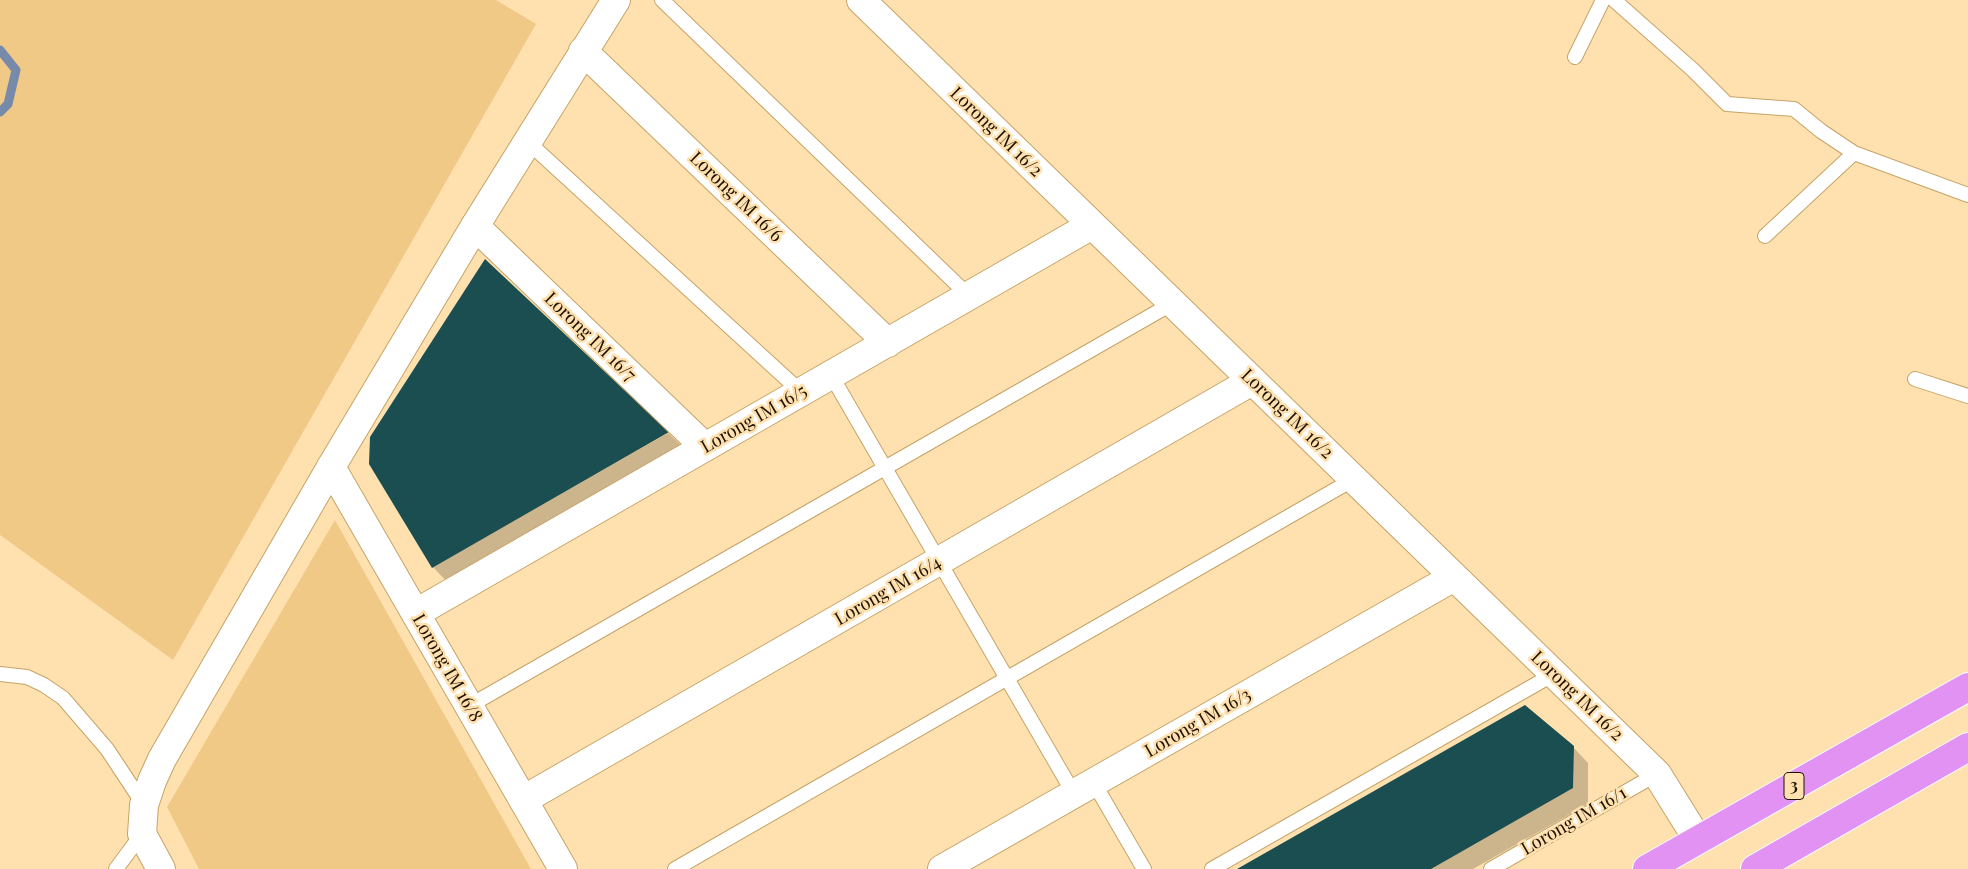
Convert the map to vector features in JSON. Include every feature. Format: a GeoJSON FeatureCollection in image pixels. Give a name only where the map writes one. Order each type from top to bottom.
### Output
{"type":"FeatureCollection","features":[{"type":"Feature","properties":{"kind":"highway","name":"3"},"geometry":{"type":"LineString","coordinates":[[1647,869],[1968,686]]}},
{"type":"Feature","properties":{"kind":"highway"},"geometry":{"type":"LineString","coordinates":[[1755,869],[1968,747]]}},
{"type":"Feature","properties":{"kind":"street"},"geometry":{"type":"LineString","coordinates":[[161,869],[142,834],[144,805],[162,759],[331,467],[475,226],[529,143],[583,51],[616,0]]}},
{"type":"Feature","properties":{"kind":"street","name":"Lorong IM 16/2"},"geometry":{"type":"LineString","coordinates":[[861,0],[1657,774],[1698,840]]}},
{"type":"Feature","properties":{"kind":"street","name":"Lorong IM 16/6"},"geometry":{"type":"LineString","coordinates":[[583,51],[888,342]]}},
{"type":"Feature","properties":{"kind":"street","name":"Lorong IM 16/5"},"geometry":{"type":"LineString","coordinates":[[416,613],[1092,225]]}},
{"type":"Feature","properties":{"kind":"street","name":"Lorong IM 16/7"},"geometry":{"type":"LineString","coordinates":[[475,226],[705,447]]}},
{"type":"Feature","properties":{"kind":"street","name":"Lorong IM 16/4"},"geometry":{"type":"LineString","coordinates":[[523,800],[1252,381]]}},
{"type":"Feature","properties":{"kind":"street","name":"Lorong IM 16/8"},"geometry":{"type":"LineString","coordinates":[[331,467],[564,869]]}},
{"type":"Feature","properties":{"kind":"street","name":"Lorong IM 16/3"},"geometry":{"type":"LineString","coordinates":[[942,869],[1454,576]]}},
{"type":"Feature","properties":{"kind":"lane"},"geometry":{"type":"LineString","coordinates":[[662,0],[969,296]]}},
{"type":"Feature","properties":{"kind":"lane"},"geometry":{"type":"LineString","coordinates":[[1575,58],[1603,0]]}},
{"type":"Feature","properties":{"kind":"lane"},"geometry":{"type":"LineString","coordinates":[[1614,0],[1693,70],[1727,104],[1794,109],[1821,131],[1854,153],[1968,196]]}},
{"type":"Feature","properties":{"kind":"lane"},"geometry":{"type":"LineString","coordinates":[[529,143],[801,392]]}},
{"type":"Feature","properties":{"kind":"lane"},"geometry":{"type":"LineString","coordinates":[[1765,236],[1854,153]]}},
{"type":"Feature","properties":{"kind":"lane"},"geometry":{"type":"LineString","coordinates":[[469,706],[1173,303]]}},
{"type":"Feature","properties":{"kind":"lane"},"geometry":{"type":"LineString","coordinates":[[831,375],[1007,678],[1084,788],[1144,869]]}},
{"type":"Feature","properties":{"kind":"lane"},"geometry":{"type":"LineString","coordinates":[[1915,379],[1968,396]]}},
{"type":"Feature","properties":{"kind":"lane"},"geometry":{"type":"LineString","coordinates":[[675,869],[1354,479]]}},
{"type":"Feature","properties":{"kind":"lane"},"geometry":{"type":"LineString","coordinates":[[0,674],[27,677],[44,685],[63,698],[106,749],[144,805]]}},
{"type":"Feature","properties":{"kind":"lane"},"geometry":{"type":"LineString","coordinates":[[1212,869],[1554,674]]}},
{"type":"Feature","properties":{"kind":"lane","name":"Lorong IM 16/1"},"geometry":{"type":"LineString","coordinates":[[1491,869],[1657,774]]}},
{"type":"Feature","properties":{"kind":"lane"},"geometry":{"type":"LineString","coordinates":[[116,869],[142,834]]}},
{"type":"Feature","properties":{"kind":"shaded area"},"geometry":{"type":"Polygon","coordinates":[[[0,0],[496,0],[536,24],[173,660],[0,535],[0,0]]]}},
{"type":"Feature","properties":{"kind":"shaded area"},"geometry":{"type":"Polygon","coordinates":[[[335,520],[531,869],[199,869],[167,807],[335,520]]]}},
{"type":"Feature","properties":{"kind":"building"},"geometry":{"type":"Polygon","coordinates":[[[485,259],[669,432],[432,568],[369,464],[370,437],[485,259]]]}},
{"type":"Feature","properties":{"kind":"building"},"geometry":{"type":"Polygon","coordinates":[[[1525,705],[1574,746],[1573,788],[1431,869],[1237,869],[1525,705]]]}},
{"type":"Feature","properties":{"kind":"waterway"},"geometry":{"type":"LineString","coordinates":[[0,50],[16,70],[8,104],[0,112]]}}]}
